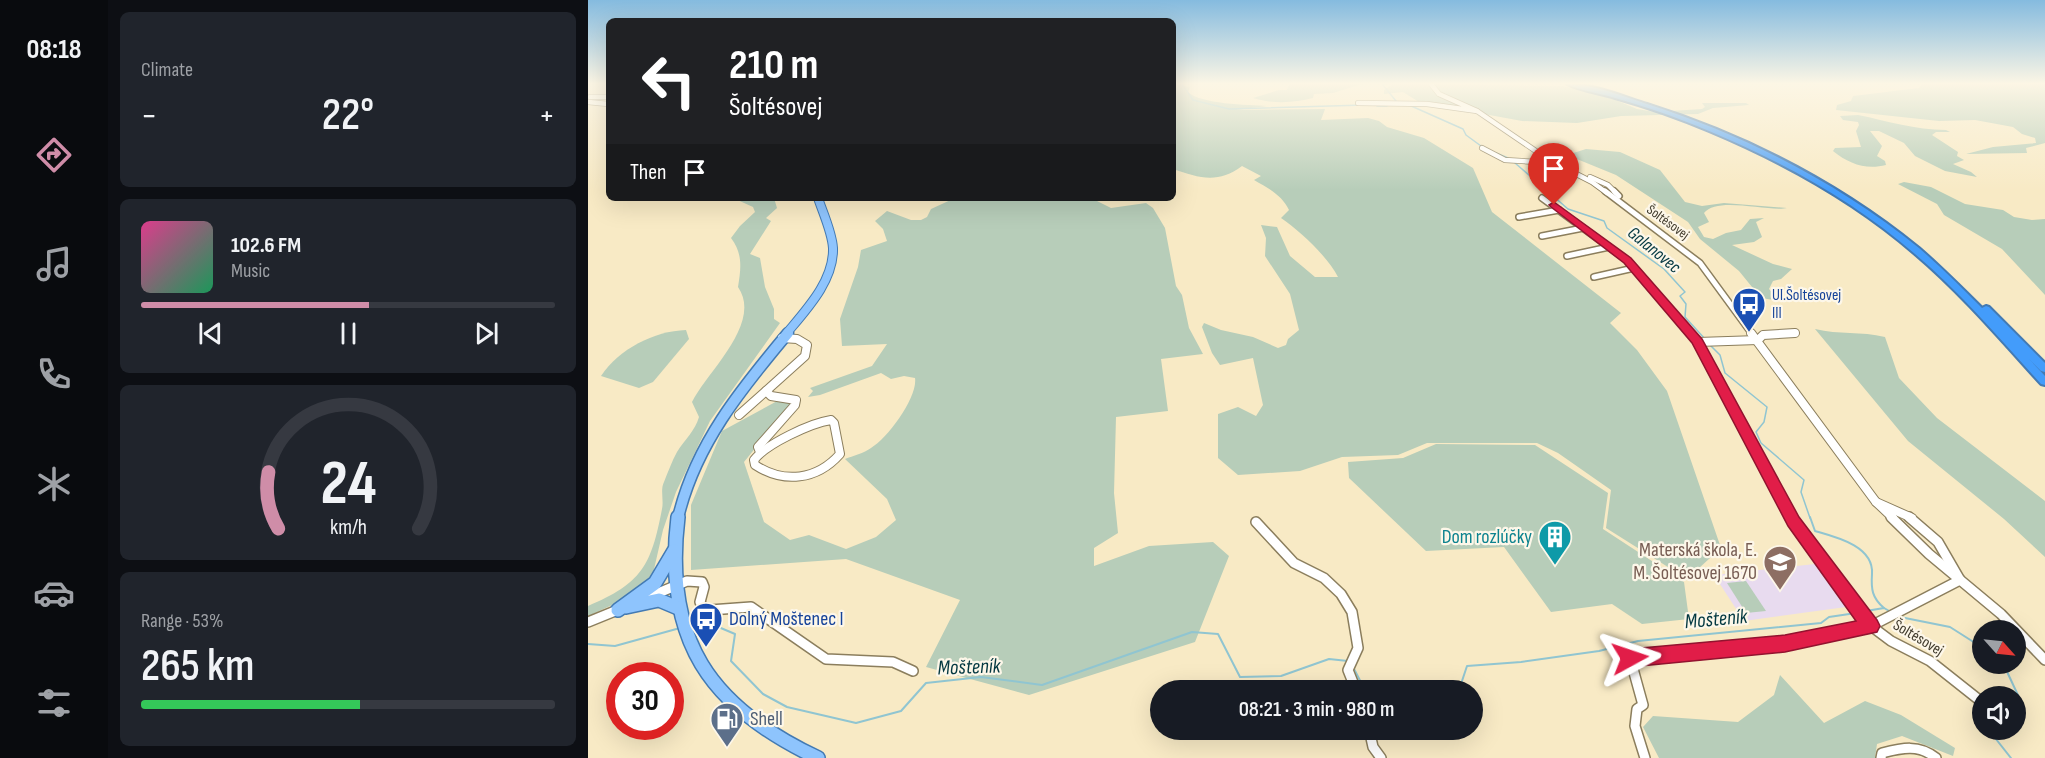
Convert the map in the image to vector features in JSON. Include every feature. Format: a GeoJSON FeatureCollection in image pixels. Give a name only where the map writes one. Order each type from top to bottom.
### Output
{"type":"FeatureCollection","features":[{"type":"Feature","properties":{"kind":"highway"},"geometry":{"type":"LineString","coordinates":[[1690,119],[1803,169],[1887,222],[1954,277],[2045,369]]}},
{"type":"Feature","properties":{"kind":"highway"},"geometry":{"type":"LineString","coordinates":[[1690,119],[1788,165],[1881,223],[1951,282],[2045,382]]}},
{"type":"Feature","properties":{"kind":"main road"},"geometry":{"type":"LineString","coordinates":[[818,758],[784,743],[732,705],[706,674],[683,628],[678,609],[674,551],[679,516],[691,475],[705,445],[739,392],[818,294],[830,267],[833,247],[819,201]]}},
{"type":"Feature","properties":{"kind":"main road"},"geometry":{"type":"LineString","coordinates":[[618,610],[656,583],[674,551]]}},
{"type":"Feature","properties":{"kind":"main road"},"geometry":{"type":"LineString","coordinates":[[618,610],[659,600],[678,609]]}},
{"type":"Feature","properties":{"kind":"street","name":"Šoltésovej"},"geometry":{"type":"LineString","coordinates":[[1490,119],[1555,163],[1592,182],[1700,263],[1876,502],[1918,544],[2001,614],[2045,660]]}},
{"type":"Feature","properties":{"kind":"street"},"geometry":{"type":"LineString","coordinates":[[1482,148],[1511,160],[1555,163]]}},
{"type":"Feature","properties":{"kind":"street","name":"Šoltésovej"},"geometry":{"type":"LineString","coordinates":[[1570,171],[1608,185],[1619,196]]}},
{"type":"Feature","properties":{"kind":"street","name":"Šoltésovej"},"geometry":{"type":"LineString","coordinates":[[1542,198],[1634,268],[1704,342],[1793,522],[1871,626],[1891,641],[1930,661],[1972,694]]}},
{"type":"Feature","properties":{"kind":"street"},"geometry":{"type":"LineString","coordinates":[[1519,217],[1559,210]]}},
{"type":"Feature","properties":{"kind":"street"},"geometry":{"type":"LineString","coordinates":[[1542,236],[1583,228]]}},
{"type":"Feature","properties":{"kind":"street"},"geometry":{"type":"LineString","coordinates":[[1567,256],[1609,247]]}},
{"type":"Feature","properties":{"kind":"street"},"geometry":{"type":"LineString","coordinates":[[1594,277],[1634,268]]}},
{"type":"Feature","properties":{"kind":"street"},"geometry":{"type":"LineString","coordinates":[[1704,342],[1758,340],[1763,335],[1796,333]]}},
{"type":"Feature","properties":{"kind":"street"},"geometry":{"type":"LineString","coordinates":[[739,416],[805,356],[807,345],[797,339],[782,339]]}},
{"type":"Feature","properties":{"kind":"street"},"geometry":{"type":"LineString","coordinates":[[760,452],[758,447],[763,439],[790,411],[796,400],[771,396],[766,391]]}},
{"type":"Feature","properties":{"kind":"street"},"geometry":{"type":"LineString","coordinates":[[831,420],[834,423],[840,454],[826,467],[806,475],[777,478],[755,465],[754,460],[760,452],[776,447],[817,423],[831,420]]}},
{"type":"Feature","properties":{"kind":"street"},"geometry":{"type":"LineString","coordinates":[[1645,758],[1635,726],[1637,709],[1643,705],[1630,658],[1785,644],[1871,626],[1960,580],[1949,557],[1917,522],[1896,508],[1876,502]]}},
{"type":"Feature","properties":{"kind":"street"},"geometry":{"type":"LineString","coordinates":[[1256,522],[1294,563],[1324,578],[1341,594],[1352,612],[1359,648],[1348,670],[1352,680]]}},
{"type":"Feature","properties":{"kind":"street"},"geometry":{"type":"LineString","coordinates":[[588,622],[675,585],[687,581],[702,582],[704,587],[700,602],[704,608],[710,610],[751,607],[826,659],[893,662],[913,671]]}},
{"type":"Feature","properties":{"kind":"street"},"geometry":{"type":"LineString","coordinates":[[1371,740],[1373,747],[1381,758]]}},
{"type":"Feature","properties":{"kind":"street"},"geometry":{"type":"LineString","coordinates":[[1881,758],[1882,753],[1910,746],[1931,753],[1936,758]]}},
{"type":"Feature","properties":{"kind":"shaded area","name":"Materská škola, E. M. Šoltésovej 1670"},"geometry":{"type":"Polygon","coordinates":[[[1815,564],[1846,607],[1744,621],[1714,575],[1815,564]]]}},
{"type":"Feature","properties":{"kind":"green space"},"geometry":{"type":"Polygon","coordinates":[[[1176,119],[1373,119],[1387,127],[1424,138],[1473,168],[1492,212],[1621,313],[1610,323],[1637,350],[1667,391],[1721,548],[1687,579],[1606,528],[1611,490],[1558,453],[1537,443],[1427,443],[1398,455],[1342,457],[1300,471],[1238,475],[1218,458],[1218,414],[1238,407],[1256,416],[1263,405],[1253,358],[1220,365],[1212,353],[1202,327],[1204,323],[1221,330],[1253,337],[1278,348],[1286,345],[1288,339],[1299,330],[1290,294],[1265,256],[1266,238],[1261,225],[1277,227],[1290,256],[1315,277],[1338,277],[1328,261],[1313,245],[1281,218],[1289,210],[1279,196],[1254,180],[1261,176],[1242,166],[1233,172],[1216,177],[1191,175],[1176,170],[1176,119]]]}},
{"type":"Feature","properties":{"kind":"green space"},"geometry":{"type":"Polygon","coordinates":[[[1513,119],[1600,119],[1577,123],[1513,119]]]}},
{"type":"Feature","properties":{"kind":"green space"},"geometry":{"type":"Polygon","coordinates":[[[1878,119],[1912,127],[1946,130],[1950,132],[1936,132],[1932,135],[1958,152],[1957,156],[1964,160],[1953,164],[1977,177],[1945,171],[1915,156],[1904,143],[1879,131],[1870,131],[1882,146],[1877,156],[1885,161],[1886,165],[1872,167],[1858,165],[1833,151],[1835,148],[1861,147],[1856,131],[1858,122],[1843,120],[1878,119]]]}},
{"type":"Feature","properties":{"kind":"green space"},"geometry":{"type":"Polygon","coordinates":[[[1924,119],[2045,119],[2045,143],[2026,148],[2027,153],[1966,154],[1993,147],[2036,143],[2035,138],[2022,134],[2013,127],[1975,120],[1924,119]]]}},
{"type":"Feature","properties":{"kind":"green space"},"geometry":{"type":"Polygon","coordinates":[[[1586,149],[1620,152],[1660,170],[1685,202],[1702,206],[1724,203],[1787,208],[1720,206],[1704,213],[1709,222],[1698,227],[1704,237],[1713,239],[1741,230],[1750,219],[1764,218],[1756,222],[1762,237],[1754,242],[1732,245],[1773,264],[1792,269],[1781,279],[1773,281],[1769,289],[1780,301],[1761,298],[1739,271],[1700,239],[1688,222],[1616,175],[1567,155],[1586,149]]]}},
{"type":"Feature","properties":{"kind":"green space"},"geometry":{"type":"Polygon","coordinates":[[[1904,182],[1931,187],[1965,204],[2003,210],[2014,217],[2032,220],[2045,219],[2045,295],[2002,249],[1944,215],[1937,204],[1898,184],[1904,182]]]}},
{"type":"Feature","properties":{"kind":"green space"},"geometry":{"type":"Polygon","coordinates":[[[740,201],[775,201],[777,208],[766,218],[771,221],[750,254],[760,258],[765,287],[774,309],[774,319],[780,323],[710,421],[676,492],[663,530],[652,578],[632,596],[588,616],[588,606],[621,589],[641,570],[648,559],[658,529],[663,502],[663,485],[677,452],[699,417],[692,402],[730,347],[743,316],[744,301],[738,287],[739,256],[731,238],[755,212],[753,207],[740,201]]]}},
{"type":"Feature","properties":{"kind":"green space"},"geometry":{"type":"Polygon","coordinates":[[[948,201],[1097,201],[1111,208],[1146,203],[1153,208],[1165,228],[1176,286],[1182,295],[1189,328],[1203,354],[1161,359],[1168,411],[1116,417],[1114,493],[1118,533],[1094,548],[1094,566],[1149,546],[1213,542],[1229,556],[1195,642],[1029,695],[926,667],[960,600],[846,559],[691,570],[691,505],[722,431],[779,400],[791,400],[790,405],[744,462],[764,522],[790,540],[809,535],[846,549],[876,537],[896,520],[887,499],[845,459],[868,450],[885,436],[907,406],[915,386],[915,378],[904,376],[891,379],[881,373],[820,395],[808,397],[813,391],[810,388],[872,366],[887,344],[842,346],[840,319],[858,267],[861,250],[887,241],[883,229],[875,221],[887,211],[911,220],[921,220],[927,217],[931,209],[948,201]]]}},
{"type":"Feature","properties":{"kind":"green space"},"geometry":{"type":"Polygon","coordinates":[[[1815,329],[1885,337],[1899,378],[1937,418],[2045,501],[2045,557],[2004,519],[1908,441],[1815,329]]]}},
{"type":"Feature","properties":{"kind":"green space"},"geometry":{"type":"Polygon","coordinates":[[[686,330],[689,339],[653,382],[639,388],[601,376],[617,358],[638,343],[662,334],[686,330]]]}},
{"type":"Feature","properties":{"kind":"green space"},"geometry":{"type":"Polygon","coordinates":[[[1436,444],[1535,445],[1608,493],[1603,529],[1684,582],[1689,619],[1642,624],[1612,604],[1551,612],[1504,547],[1426,551],[1349,478],[1348,462],[1403,458],[1436,444]]]}},
{"type":"Feature","properties":{"kind":"green space"},"geometry":{"type":"Polygon","coordinates":[[[1746,581],[1766,611],[1746,613],[1727,583],[1746,581]]]}},
{"type":"Feature","properties":{"kind":"green space"},"geometry":{"type":"Polygon","coordinates":[[[1780,675],[1824,723],[1865,701],[1901,715],[1955,748],[1953,756],[1902,736],[1877,744],[1875,758],[1659,758],[1643,727],[1653,716],[1738,722],[1774,695],[1780,675]]]}},
{"type":"Feature","properties":{"kind":"waterway","name":"Galanovec"},"geometry":{"type":"LineString","coordinates":[[1441,119],[1463,129],[1466,135],[1481,146]]}},
{"type":"Feature","properties":{"kind":"waterway","name":"Galanovec"},"geometry":{"type":"LineString","coordinates":[[1496,153],[1508,158]]}},
{"type":"Feature","properties":{"kind":"waterway","name":"Galanovec"},"geometry":{"type":"LineString","coordinates":[[1515,163],[1568,209],[1604,221],[1607,228],[1664,269],[1685,292],[1680,296],[1686,304],[1685,317],[1705,339]]}},
{"type":"Feature","properties":{"kind":"waterway","name":"Galanovec"},"geometry":{"type":"LineString","coordinates":[[1710,345],[1720,355],[1725,373],[1767,407],[1764,422],[1756,432],[1761,443],[1804,480],[1801,492],[1810,518]]}},
{"type":"Feature","properties":{"kind":"waterway","name":"Galanovec"},"geometry":{"type":"LineString","coordinates":[[1810,517],[1815,531],[1852,544],[1867,556],[1871,564],[1873,593],[1884,608]]}},
{"type":"Feature","properties":{"kind":"waterway","name":"Mošteník"},"geometry":{"type":"LineString","coordinates":[[1866,611],[1884,608]]}},
{"type":"Feature","properties":{"kind":"waterway","name":"Mošteník"},"geometry":{"type":"LineString","coordinates":[[1884,608],[1891,612]]}},
{"type":"Feature","properties":{"kind":"waterway","name":"Mošteník"},"geometry":{"type":"LineString","coordinates":[[1462,680],[1467,666],[1521,662],[1599,651],[1638,641],[1821,623],[1829,617],[1856,613]]}},
{"type":"Feature","properties":{"kind":"waterway","name":"Mošteník"},"geometry":{"type":"LineString","coordinates":[[1900,617],[1950,627],[1972,641]]}},
{"type":"Feature","properties":{"kind":"waterway","name":"Mošteník"},"geometry":{"type":"LineString","coordinates":[[691,626],[709,623],[735,634],[731,661],[763,694],[787,707],[856,723],[901,711],[926,683],[981,677],[1042,685],[1192,632],[1218,634],[1240,677],[1281,676],[1329,659],[1348,661]]}},
{"type":"Feature","properties":{"kind":"waterway","name":"Mošteník"},"geometry":{"type":"LineString","coordinates":[[588,644],[615,646],[680,628]]}},
{"type":"Feature","properties":{"kind":"waterway","name":"Mošteník"},"geometry":{"type":"LineString","coordinates":[[1353,667],[1360,680]]}},
{"type":"Feature","properties":{"kind":"waterway","name":"Mošteník"},"geometry":{"type":"LineString","coordinates":[[2008,674],[2014,686]]}},
{"type":"Feature","properties":{"kind":"waterway","name":"Mošteník"},"geometry":{"type":"LineString","coordinates":[[1997,740],[2011,758]]}},
{"type":"Feature","properties":{"kind":"place","name":"Ul.Šoltésovej III"},"geometry":{"type":"Point","coordinates":[1749,333]}},
{"type":"Feature","properties":{"kind":"place","name":"Dom rozlúčky"},"geometry":{"type":"Point","coordinates":[1555,566]}},
{"type":"Feature","properties":{"kind":"place","name":"Materská škola, E. M. Šoltésovej 1670"},"geometry":{"type":"Point","coordinates":[1780,591]}},
{"type":"Feature","properties":{"kind":"place","name":"Dolný Moštenec I"},"geometry":{"type":"Point","coordinates":[706,648]}},
{"type":"Feature","properties":{"kind":"place","name":"Shell"},"geometry":{"type":"Point","coordinates":[727,748]}},
{"type":"Feature","properties":{"kind":"route"},"geometry":{"type":"LineString","coordinates":[[1554,205],[1628,261],[1698,342],[1793,522],[1871,626],[1785,644],[1695,654],[1630,658]]}}]}
